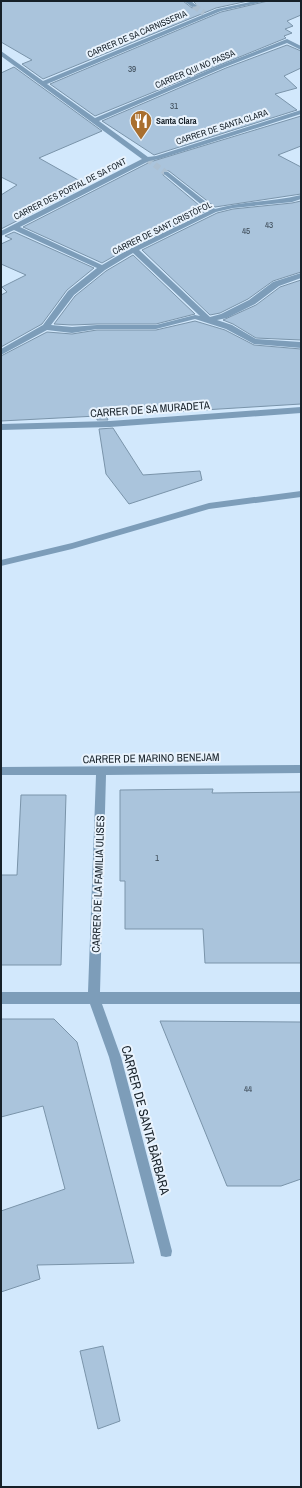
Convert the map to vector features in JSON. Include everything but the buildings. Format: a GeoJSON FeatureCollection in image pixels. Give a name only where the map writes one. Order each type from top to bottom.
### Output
{"type":"FeatureCollection","features":[{"type":"Feature","properties":{"kind":"street"},"geometry":{"type":"LineString","coordinates":[[187,1],[194,6]]}},
{"type":"Feature","properties":{"kind":"street","name":"CARRER DE SA CARNISSERIA"},"geometry":{"type":"LineString","coordinates":[[43,83],[205,14],[264,1]]}},
{"type":"Feature","properties":{"kind":"street","name":"CARRER QUI NO PASSA"},"geometry":{"type":"LineString","coordinates":[[95,122],[223,66],[288,41],[301,48]]}},
{"type":"Feature","properties":{"kind":"street"},"geometry":{"type":"LineString","coordinates":[[1,53],[148,159]]}},
{"type":"Feature","properties":{"kind":"street","name":"CARRER DE SANTA CLARA"},"geometry":{"type":"LineString","coordinates":[[148,159],[157,158],[212,139],[301,112]]}},
{"type":"Feature","properties":{"kind":"street","name":"CARRER DES PORTAL DE SA FONT"},"geometry":{"type":"LineString","coordinates":[[1,234],[148,159]]}},
{"type":"Feature","properties":{"kind":"street"},"geometry":{"type":"LineString","coordinates":[[166,173],[214,211]]}},
{"type":"Feature","properties":{"kind":"street","name":"CARRER DE SANT CRISTÒFOL"},"geometry":{"type":"LineString","coordinates":[[46,326],[71,293],[102,268],[134,250],[214,211],[233,206],[292,200],[301,197]]}},
{"type":"Feature","properties":{"kind":"street"},"geometry":{"type":"LineString","coordinates":[[15,227],[22,232],[102,268]]}},
{"type":"Feature","properties":{"kind":"street"},"geometry":{"type":"LineString","coordinates":[[134,250],[210,320]]}},
{"type":"Feature","properties":{"kind":"street"},"geometry":{"type":"LineString","coordinates":[[210,320],[224,316],[252,302],[276,284],[301,275]]}},
{"type":"Feature","properties":{"kind":"street"},"geometry":{"type":"LineString","coordinates":[[1,352],[46,326],[72,330],[96,327],[156,327],[195,317],[210,320],[229,327],[254,341],[299,345]]}},
{"type":"Feature","properties":{"kind":"street","name":"CARRER DE SA MURADETA"},"geometry":{"type":"LineString","coordinates":[[1,427],[110,424],[301,410]]}},
{"type":"Feature","properties":{"kind":"street"},"geometry":{"type":"LineString","coordinates":[[1,563],[72,546],[209,506],[301,494]]}},
{"type":"Feature","properties":{"kind":"street","name":"CARRER DE MARINO BENEJAM"},"geometry":{"type":"LineString","coordinates":[[1,772],[301,768]]}},
{"type":"Feature","properties":{"kind":"street","name":"CARRER DE LA FAMILIA ULISES"},"geometry":{"type":"LineString","coordinates":[[94,998],[101,770]]}},
{"type":"Feature","properties":{"kind":"street"},"geometry":{"type":"LineString","coordinates":[[1,998],[301,998]]}},
{"type":"Feature","properties":{"kind":"street","name":"CARRER DE SANTA BÀRBARA"},"geometry":{"type":"LineString","coordinates":[[94,998],[115,1057],[166,1251]]}},
{"type":"Feature","properties":{"kind":"tunnel"},"geometry":{"type":"LineString","coordinates":[[194,6],[204,13]]}},
{"type":"Feature","properties":{"kind":"tunnel"},"geometry":{"type":"LineString","coordinates":[[147,159],[166,173]]}},
{"type":"Feature","properties":{"kind":"place","name":"Santa Clara"},"geometry":{"type":"Point","coordinates":[141,140]}}]}
